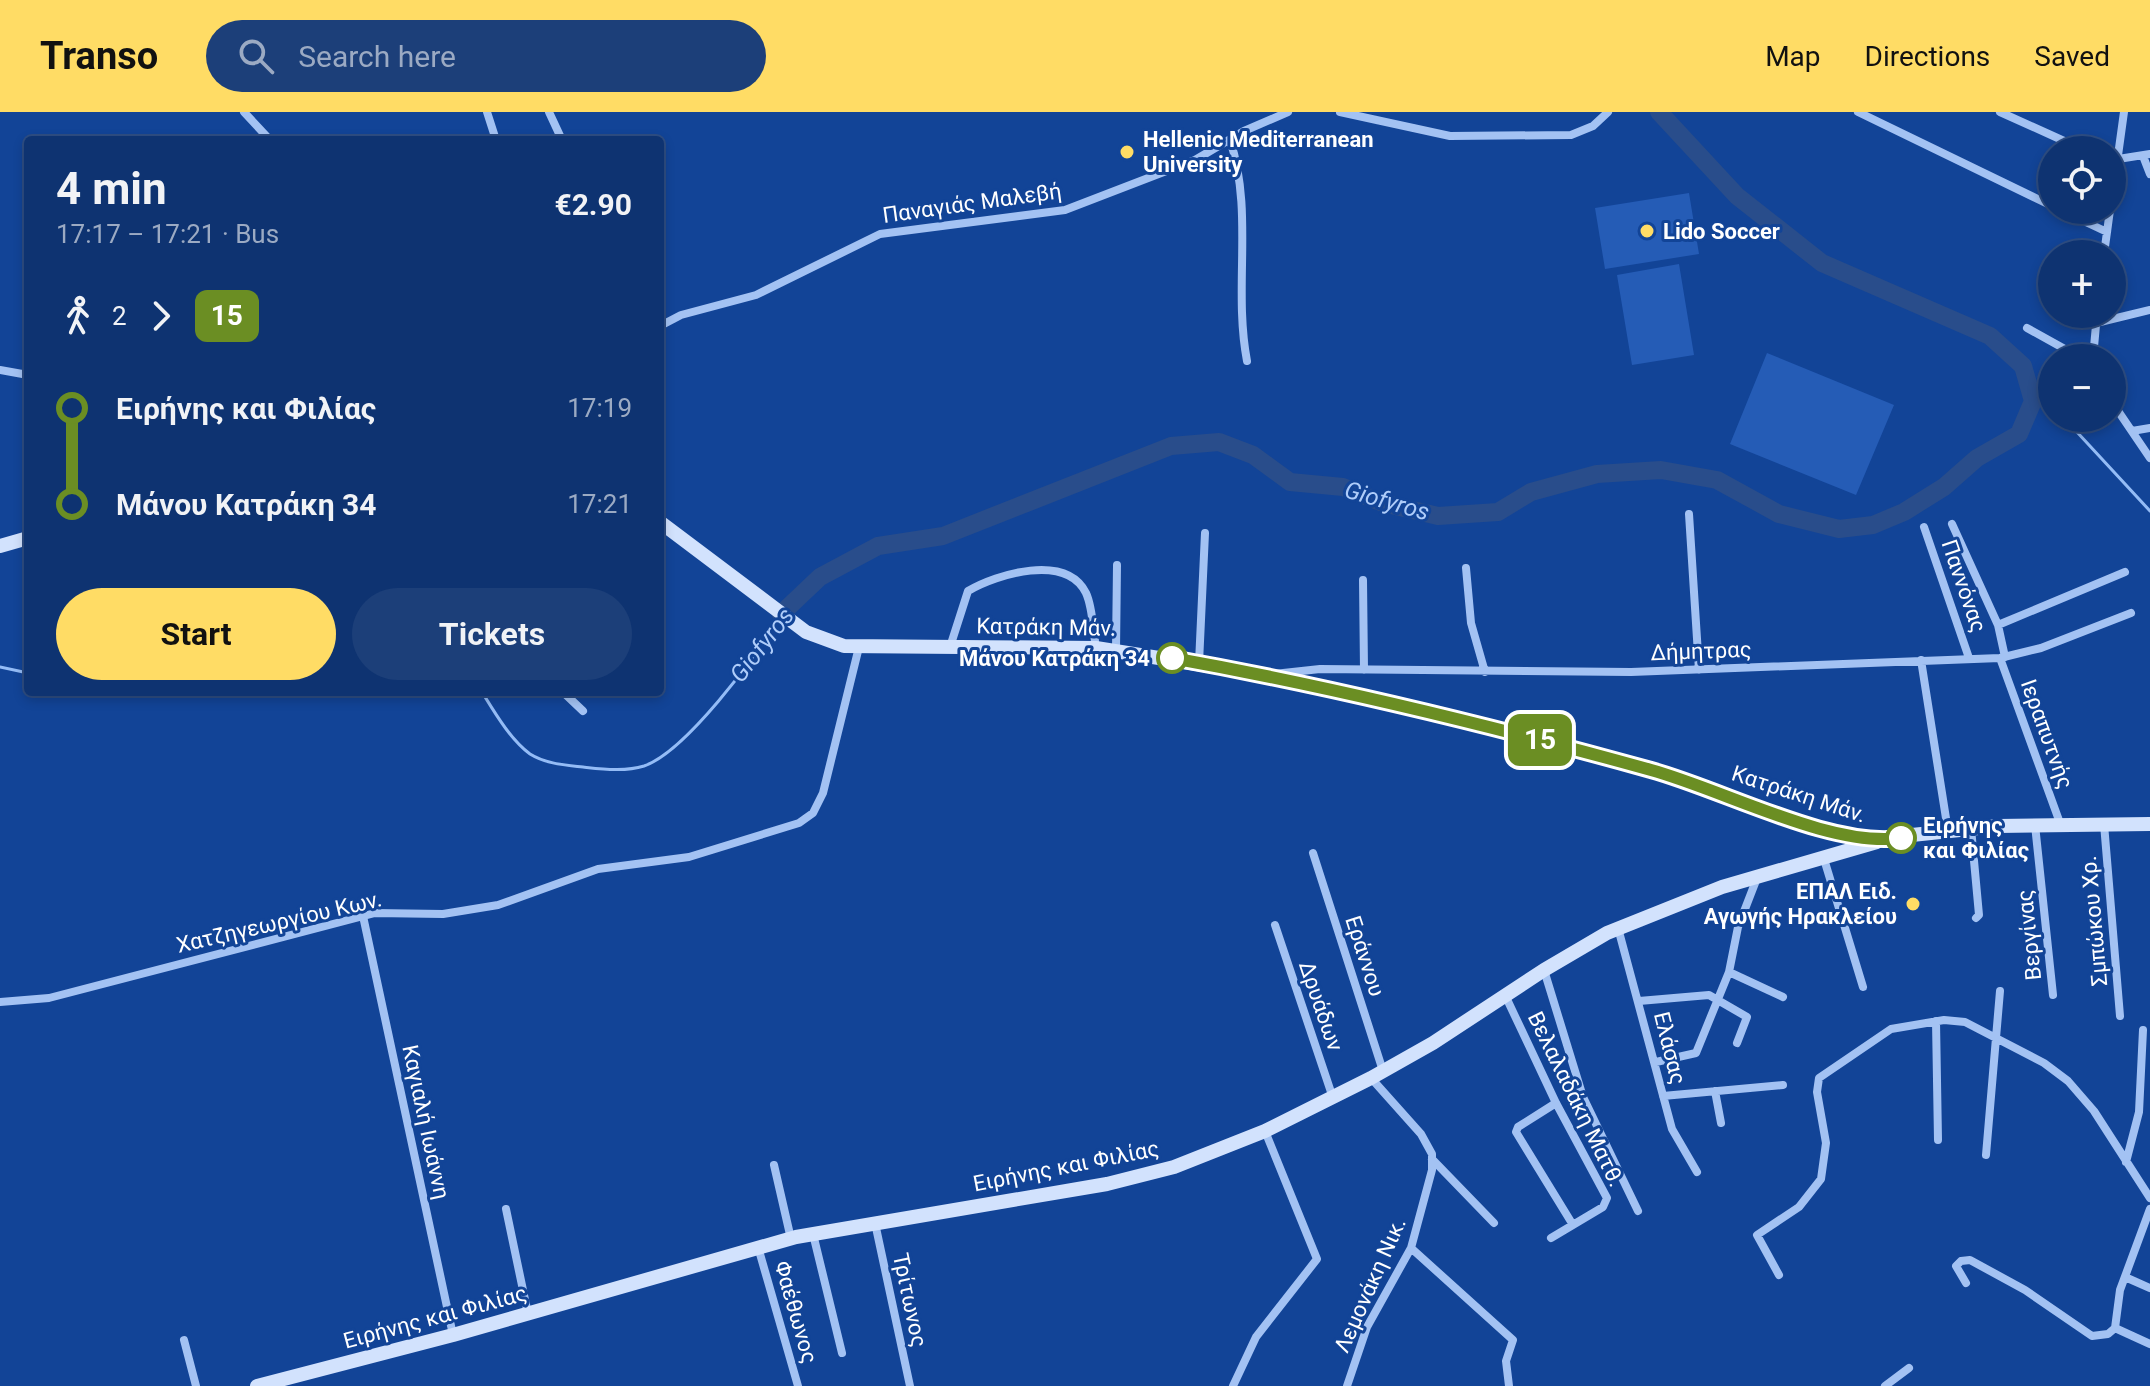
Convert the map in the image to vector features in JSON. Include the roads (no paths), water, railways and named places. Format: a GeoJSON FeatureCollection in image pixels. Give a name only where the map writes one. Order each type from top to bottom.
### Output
{"type":"FeatureCollection","features":[{"type":"Feature","properties":{"kind":"street"},"geometry":{"type":"LineString","coordinates":[[244,112],[266,136]]}},
{"type":"Feature","properties":{"kind":"street"},"geometry":{"type":"LineString","coordinates":[[487,112],[495,136]]}},
{"type":"Feature","properties":{"kind":"street"},"geometry":{"type":"LineString","coordinates":[[549,112],[560,136]]}},
{"type":"Feature","properties":{"kind":"street","name":"Παναγιάς Μαλεβή"},"geometry":{"type":"LineString","coordinates":[[664,324],[681,315],[756,295],[880,234],[1065,210],[1151,180],[1288,112]]}},
{"type":"Feature","properties":{"kind":"street"},"geometry":{"type":"LineString","coordinates":[[1340,112],[1450,136],[1571,135],[1593,126],[1608,112]]}},
{"type":"Feature","properties":{"kind":"street"},"geometry":{"type":"LineString","coordinates":[[1858,112],[2038,199]]}},
{"type":"Feature","properties":{"kind":"street"},"geometry":{"type":"LineString","coordinates":[[2000,112],[2053,136]]}},
{"type":"Feature","properties":{"kind":"street"},"geometry":{"type":"LineString","coordinates":[[2120,136],[2124,112]]}},
{"type":"Feature","properties":{"kind":"street"},"geometry":{"type":"LineString","coordinates":[[1230,140],[1242,198],[1242,337],[1247,361]]}},
{"type":"Feature","properties":{"kind":"street"},"geometry":{"type":"LineString","coordinates":[[2126,158],[2147,155],[2150,174]]}},
{"type":"Feature","properties":{"kind":"street"},"geometry":{"type":"LineString","coordinates":[[2090,224],[2107,232]]}},
{"type":"Feature","properties":{"kind":"street"},"geometry":{"type":"LineString","coordinates":[[2106,240],[2108,224]]}},
{"type":"Feature","properties":{"kind":"street"},"geometry":{"type":"LineString","coordinates":[[2126,314],[2150,310]]}},
{"type":"Feature","properties":{"kind":"street"},"geometry":{"type":"LineString","coordinates":[[2027,328],[2056,344]]}},
{"type":"Feature","properties":{"kind":"street"},"geometry":{"type":"LineString","coordinates":[[0,370],[24,374]]}},
{"type":"Feature","properties":{"kind":"street"},"geometry":{"type":"LineString","coordinates":[[2126,422],[2150,458]]}},
{"type":"Feature","properties":{"kind":"street"},"geometry":{"type":"LineString","coordinates":[[2132,431],[2150,428]]}},
{"type":"Feature","properties":{"kind":"street"},"geometry":{"type":"LineString","coordinates":[[1689,514],[1699,670]]}},
{"type":"Feature","properties":{"kind":"street","name":"Ιεραπυτνής"},"geometry":{"type":"LineString","coordinates":[[1952,524],[1998,625],[2002,658],[2060,823]]}},
{"type":"Feature","properties":{"kind":"street","name":"Κατράκη Μάν."},"geometry":{"type":"LineString","coordinates":[[664,525],[806,632],[829,642],[859,647],[1096,648],[1266,675],[1382,700],[1606,757],[1705,786],[1823,830],[1877,842]]}},
{"type":"Feature","properties":{"kind":"street","name":"Παννόνας"},"geometry":{"type":"LineString","coordinates":[[1924,527],[1969,658]]}},
{"type":"Feature","properties":{"kind":"street"},"geometry":{"type":"LineString","coordinates":[[1199,663],[1205,533]]}},
{"type":"Feature","properties":{"kind":"street"},"geometry":{"type":"LineString","coordinates":[[0,546],[24,539]]}},
{"type":"Feature","properties":{"kind":"street"},"geometry":{"type":"LineString","coordinates":[[1116,650],[1117,565]]}},
{"type":"Feature","properties":{"kind":"street"},"geometry":{"type":"LineString","coordinates":[[1466,568],[1471,623],[1485,672]]}},
{"type":"Feature","properties":{"kind":"street"},"geometry":{"type":"LineString","coordinates":[[950,647],[968,591],[987,580],[1047,569],[1073,577],[1086,593],[1096,648]]}},
{"type":"Feature","properties":{"kind":"street"},"geometry":{"type":"LineString","coordinates":[[1998,625],[2125,572]]}},
{"type":"Feature","properties":{"kind":"street"},"geometry":{"type":"LineString","coordinates":[[1363,580],[1364,670]]}},
{"type":"Feature","properties":{"kind":"street","name":"Δήμητρας"},"geometry":{"type":"LineString","coordinates":[[1266,675],[1295,670],[1699,670],[2002,658],[2041,648],[2131,613]]}},
{"type":"Feature","properties":{"kind":"street","name":"Χατζηγεωργίου Κων."},"geometry":{"type":"LineString","coordinates":[[0,1002],[49,998],[363,916],[381,913],[443,914],[485,908],[528,897],[598,869],[689,857],[806,820],[818,804],[826,785],[859,647]]}},
{"type":"Feature","properties":{"kind":"street"},"geometry":{"type":"LineString","coordinates":[[1921,660],[1948,831]]}},
{"type":"Feature","properties":{"kind":"street"},"geometry":{"type":"LineString","coordinates":[[567,696],[583,711]]}},
{"type":"Feature","properties":{"kind":"street"},"geometry":{"type":"LineString","coordinates":[[1877,842],[1971,828],[2060,823],[2150,824]]}},
{"type":"Feature","properties":{"kind":"street","name":"Σμπώκου Χρ."},"geometry":{"type":"LineString","coordinates":[[2104,823],[2120,1016]]}},
{"type":"Feature","properties":{"kind":"street","name":"Βεργίνας"},"geometry":{"type":"LineString","coordinates":[[2035,824],[2053,995]]}},
{"type":"Feature","properties":{"kind":"street"},"geometry":{"type":"LineString","coordinates":[[1971,828],[1979,894],[1976,918]]}},
{"type":"Feature","properties":{"kind":"street","name":"Ειρήνης και Φιλίας"},"geometry":{"type":"LineString","coordinates":[[257,1386],[453,1335],[791,1239],[1131,1179],[1184,1164],[1265,1131],[1377,1075],[1544,970],[1618,928],[1688,899],[1877,842]]}},
{"type":"Feature","properties":{"kind":"street","name":"Εράννου"},"geometry":{"type":"LineString","coordinates":[[1313,853],[1377,1075]]}},
{"type":"Feature","properties":{"kind":"street"},"geometry":{"type":"LineString","coordinates":[[1824,859],[1863,987]]}},
{"type":"Feature","properties":{"kind":"street"},"geometry":{"type":"LineString","coordinates":[[1656,1062],[1696,1053],[1729,972],[1738,927],[1757,878]]}},
{"type":"Feature","properties":{"kind":"street","name":"Καγιαλή Ιωάννη"},"geometry":{"type":"LineString","coordinates":[[363,916],[453,1335]]}},
{"type":"Feature","properties":{"kind":"street","name":"Δρυάδων"},"geometry":{"type":"LineString","coordinates":[[1275,925],[1333,1098]]}},
{"type":"Feature","properties":{"kind":"street","name":"Ελάσας"},"geometry":{"type":"LineString","coordinates":[[1618,928],[1672,1129],[1697,1172]]}},
{"type":"Feature","properties":{"kind":"street"},"geometry":{"type":"LineString","coordinates":[[1544,970],[1583,1097],[1638,1211]]}},
{"type":"Feature","properties":{"kind":"street"},"geometry":{"type":"LineString","coordinates":[[1729,972],[1783,997]]}},
{"type":"Feature","properties":{"kind":"street"},"geometry":{"type":"LineString","coordinates":[[1986,1155],[2000,991]]}},
{"type":"Feature","properties":{"kind":"street","name":"Βελαλαδάκη Ματθ."},"geometry":{"type":"LineString","coordinates":[[1505,995],[1556,1103],[1607,1198],[1604,1206],[1551,1238]]}},
{"type":"Feature","properties":{"kind":"street"},"geometry":{"type":"LineString","coordinates":[[1639,1001],[1709,995],[1719,998],[1748,1019],[1737,1043]]}},
{"type":"Feature","properties":{"kind":"street"},"geometry":{"type":"LineString","coordinates":[[1936,1021],[1938,1140]]}},
{"type":"Feature","properties":{"kind":"street"},"geometry":{"type":"LineString","coordinates":[[1779,1275],[1757,1235],[1799,1207],[1821,1179],[1826,1143],[1817,1092],[1819,1078],[1883,1032],[1936,1021],[1965,1022],[2044,1063],[2068,1081],[2094,1111],[2150,1198]]}},
{"type":"Feature","properties":{"kind":"street"},"geometry":{"type":"LineString","coordinates":[[2126,1162],[2139,1112],[2143,1030]]}},
{"type":"Feature","properties":{"kind":"street"},"geometry":{"type":"LineString","coordinates":[[1377,1075],[1416,1127],[1432,1159],[1494,1223]]}},
{"type":"Feature","properties":{"kind":"street"},"geometry":{"type":"LineString","coordinates":[[1663,1096],[1783,1085]]}},
{"type":"Feature","properties":{"kind":"street"},"geometry":{"type":"LineString","coordinates":[[1715,1091],[1721,1123]]}},
{"type":"Feature","properties":{"kind":"street"},"geometry":{"type":"LineString","coordinates":[[1556,1103],[1518,1127],[1516,1132],[1573,1225]]}},
{"type":"Feature","properties":{"kind":"street"},"geometry":{"type":"LineString","coordinates":[[1233,1386],[1256,1337],[1317,1259],[1265,1131]]}},
{"type":"Feature","properties":{"kind":"street","name":"Λεμονάκη Νικ."},"geometry":{"type":"LineString","coordinates":[[1347,1386],[1370,1319],[1411,1248],[1431,1177],[1432,1159]]}},
{"type":"Feature","properties":{"kind":"street"},"geometry":{"type":"LineString","coordinates":[[774,1165],[791,1239]]}},
{"type":"Feature","properties":{"kind":"street"},"geometry":{"type":"LineString","coordinates":[[506,1209],[528,1314]]}},
{"type":"Feature","properties":{"kind":"street"},"geometry":{"type":"LineString","coordinates":[[1966,1283],[1956,1266],[1961,1261],[1970,1260],[2025,1290],[2092,1336],[2108,1334],[2115,1328],[2117,1304],[2150,1209]]}},
{"type":"Feature","properties":{"kind":"street","name":"Τρίτωνος"},"geometry":{"type":"LineString","coordinates":[[875,1223],[910,1386]]}},
{"type":"Feature","properties":{"kind":"street"},"geometry":{"type":"LineString","coordinates":[[813,1234],[842,1353]]}},
{"type":"Feature","properties":{"kind":"street","name":"Φαέθωνος"},"geometry":{"type":"LineString","coordinates":[[758,1247],[798,1386]]}},
{"type":"Feature","properties":{"kind":"street"},"geometry":{"type":"LineString","coordinates":[[1411,1248],[1513,1340],[1506,1361],[1509,1386]]}},
{"type":"Feature","properties":{"kind":"street"},"geometry":{"type":"LineString","coordinates":[[2125,1277],[2150,1288]]}},
{"type":"Feature","properties":{"kind":"street"},"geometry":{"type":"LineString","coordinates":[[2115,1328],[2150,1344]]}},
{"type":"Feature","properties":{"kind":"street"},"geometry":{"type":"LineString","coordinates":[[184,1340],[196,1386]]}},
{"type":"Feature","properties":{"kind":"street"},"geometry":{"type":"LineString","coordinates":[[1885,1386],[1909,1368]]}},
{"type":"Feature","properties":{"kind":"waterway","name":"Giofyros"},"geometry":{"type":"LineString","coordinates":[[781,614],[820,577],[878,546],[943,536],[1171,446],[1219,442],[1253,455],[1290,482],[1343,487],[1383,503],[1438,516],[1498,512],[1531,492],[1597,474],[1661,470],[1717,480],[1779,514],[1839,529],[1873,525],[1904,512],[1944,487],[1977,458],[2019,434],[2033,401],[2023,366],[1990,336],[1822,263],[1737,196],[1659,112]]}},
{"type":"Feature","properties":{"kind":"waterway"},"geometry":{"type":"LineString","coordinates":[[2033,401],[2038,403]]}},
{"type":"Feature","properties":{"kind":"waterway"},"geometry":{"type":"LineString","coordinates":[[2077,432],[2150,511]]}},
{"type":"Feature","properties":{"kind":"waterway","name":"Giofyros"},"geometry":{"type":"LineString","coordinates":[[485,696],[509,733],[536,757],[556,764],[590,768],[637,768],[661,757],[699,723],[737,679],[778,619]]}},
{"type":"Feature","properties":{"kind":"waterway","name":"Giofyros"},"geometry":{"type":"LineString","coordinates":[[0,667],[24,672]]}},
{"type":"Feature","properties":{"kind":"place","name":"Hellenic Mediterranean University"},"geometry":{"type":"Point","coordinates":[1127,152]}},
{"type":"Feature","properties":{"kind":"place","name":"Lido Soccer"},"geometry":{"type":"Point","coordinates":[1647,231]}},
{"type":"Feature","properties":{"kind":"place","name":"Μάνου Κατράκη 34"},"geometry":{"type":"Point","coordinates":[1172,658]}},
{"type":"Feature","properties":{"kind":"place","name":"Ειρήνης και Φιλίας"},"geometry":{"type":"Point","coordinates":[1901,838]}},
{"type":"Feature","properties":{"kind":"place","name":"ΕΠΑΛ Ειδ. Αγωγής Ηρακλείου"},"geometry":{"type":"Point","coordinates":[1913,904]}}]}
